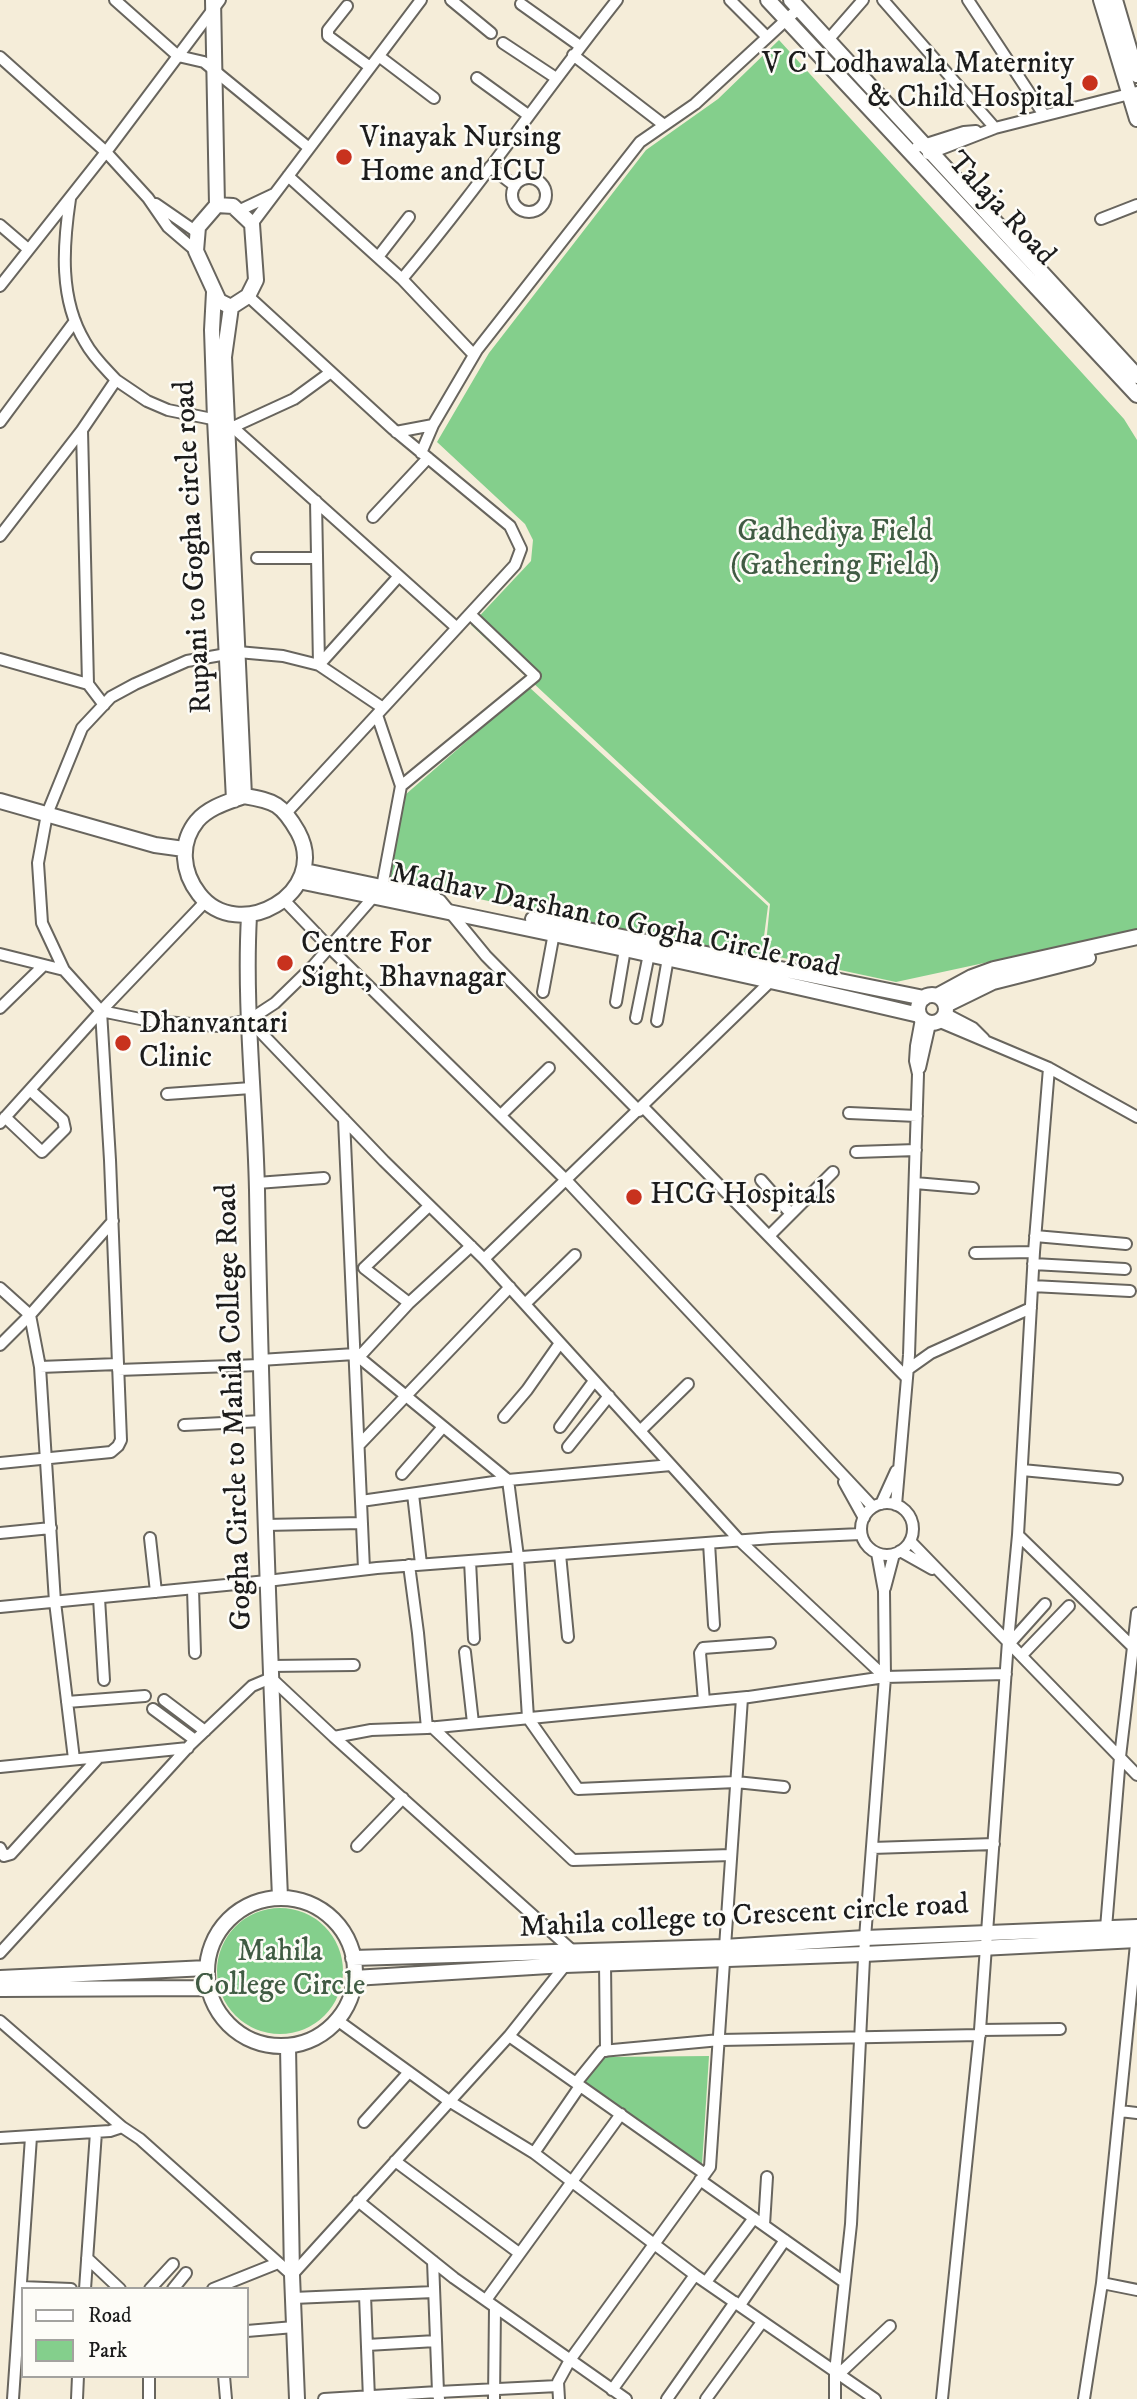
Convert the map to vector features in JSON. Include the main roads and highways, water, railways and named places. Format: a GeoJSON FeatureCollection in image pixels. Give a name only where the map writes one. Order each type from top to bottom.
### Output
{"type":"FeatureCollection","features":[{"type":"Feature","properties":{"kind":"main road","name":"Talaja Road"},"geometry":{"type":"LineString","coordinates":[[768,0],[912,154],[1130,371],[1137,395]]}},
{"type":"Feature","properties":{"kind":"main road"},"geometry":{"type":"LineString","coordinates":[[1101,0],[1133,93],[1137,119]]}},
{"type":"Feature","properties":{"kind":"main road"},"geometry":{"type":"LineString","coordinates":[[1115,0],[1137,75]]}},
{"type":"Feature","properties":{"kind":"main road"},"geometry":{"type":"LineString","coordinates":[[216,3],[218,205],[198,227],[197,251],[219,301],[231,307],[248,296],[256,280],[252,224],[233,206],[218,205]]}},
{"type":"Feature","properties":{"kind":"main road","name":"Talaja Road"},"geometry":{"type":"LineString","coordinates":[[795,4],[927,149],[1060,302]]}},
{"type":"Feature","properties":{"kind":"main road","name":"Rupani to Gogha circle road"},"geometry":{"type":"LineString","coordinates":[[214,292],[212,330],[225,423]]}},
{"type":"Feature","properties":{"kind":"main road","name":"Rupani to Gogha circle road"},"geometry":{"type":"LineString","coordinates":[[231,307],[224,356],[225,423],[239,798]]}},
{"type":"Feature","properties":{"kind":"main road"},"geometry":{"type":"LineString","coordinates":[[239,798],[272,801],[287,812],[302,841],[302,876],[284,900],[249,916],[225,913],[205,902],[191,884],[184,849],[197,821],[217,806],[239,798]]}},
{"type":"Feature","properties":{"kind":"main road"},"geometry":{"type":"LineString","coordinates":[[0,801],[155,845],[184,849]]}},
{"type":"Feature","properties":{"kind":"main road","name":"Madhav Darshan to Gogha Circle road"},"geometry":{"type":"LineString","coordinates":[[302,876],[777,975],[933,1012]]}},
{"type":"Feature","properties":{"kind":"main road","name":"Madhav Darshan to Gogha Circle road"},"geometry":{"type":"LineString","coordinates":[[445,905],[625,949],[777,975]]}},
{"type":"Feature","properties":{"kind":"main road","name":"Gogha Circle to Mahila College Road"},"geometry":{"type":"LineString","coordinates":[[249,916],[247,951],[251,1088],[257,1183],[265,1525],[280,1898]]}},
{"type":"Feature","properties":{"kind":"main road"},"geometry":{"type":"LineString","coordinates":[[933,1012],[972,977],[994,969],[1137,937]]}},
{"type":"Feature","properties":{"kind":"main road"},"geometry":{"type":"LineString","coordinates":[[933,1012],[1005,978],[1137,947]]}},
{"type":"Feature","properties":{"kind":"main road"},"geometry":{"type":"LineString","coordinates":[[280,1898],[303,1901],[325,1912],[341,1928],[353,1958],[354,1978],[350,1998],[337,2020],[307,2041],[288,2046],[265,2044],[242,2036],[224,2020],[212,2000],[207,1968],[209,1953],[219,1931],[235,1913],[256,1902],[280,1898]]}},
{"type":"Feature","properties":{"kind":"main road","name":"Mahila college to Crescent circle road"},"geometry":{"type":"LineString","coordinates":[[353,1958],[570,1959],[723,1954],[864,1954],[1106,1928],[1137,1934]]}},
{"type":"Feature","properties":{"kind":"main road","name":"Mahila college to Crescent circle road"},"geometry":{"type":"LineString","coordinates":[[354,1978],[570,1959],[605,1963],[723,1954],[865,1938],[987,1941],[1137,1934]]}},
{"type":"Feature","properties":{"kind":"main road"},"geometry":{"type":"LineString","coordinates":[[0,1978],[207,1968]]}},
{"type":"Feature","properties":{"kind":"main road"},"geometry":{"type":"LineString","coordinates":[[0,1989],[209,1988]]}},
{"type":"Feature","properties":{"kind":"main road"},"geometry":{"type":"LineString","coordinates":[[288,2046],[297,2399]]}},
{"type":"Feature","properties":{"kind":"place","name":"V C Lodhawala Maternity & Child Hospital"},"geometry":{"type":"Point","coordinates":[1090,83]}},
{"type":"Feature","properties":{"kind":"place","name":"Vinayak Nursing Home and ICU"},"geometry":{"type":"Point","coordinates":[344,157]}},
{"type":"Feature","properties":{"kind":"place","name":"Centre For Sight, Bhavnagar"},"geometry":{"type":"Point","coordinates":[285,963]}},
{"type":"Feature","properties":{"kind":"place","name":"Dhanvantari Clinic"},"geometry":{"type":"Point","coordinates":[123,1043]}},
{"type":"Feature","properties":{"kind":"place","name":"HCG Hospitals"},"geometry":{"type":"Point","coordinates":[634,1197]}},
{"type":"Feature","properties":{"kind":"park label","name":"Gadhediya Field (Gathering Field)"},"geometry":{"type":"Point","coordinates":[835,551]}},
{"type":"Feature","properties":{"kind":"park label","name":"Mahila College Circle"},"geometry":{"type":"Point","coordinates":[280,1972]}}]}
